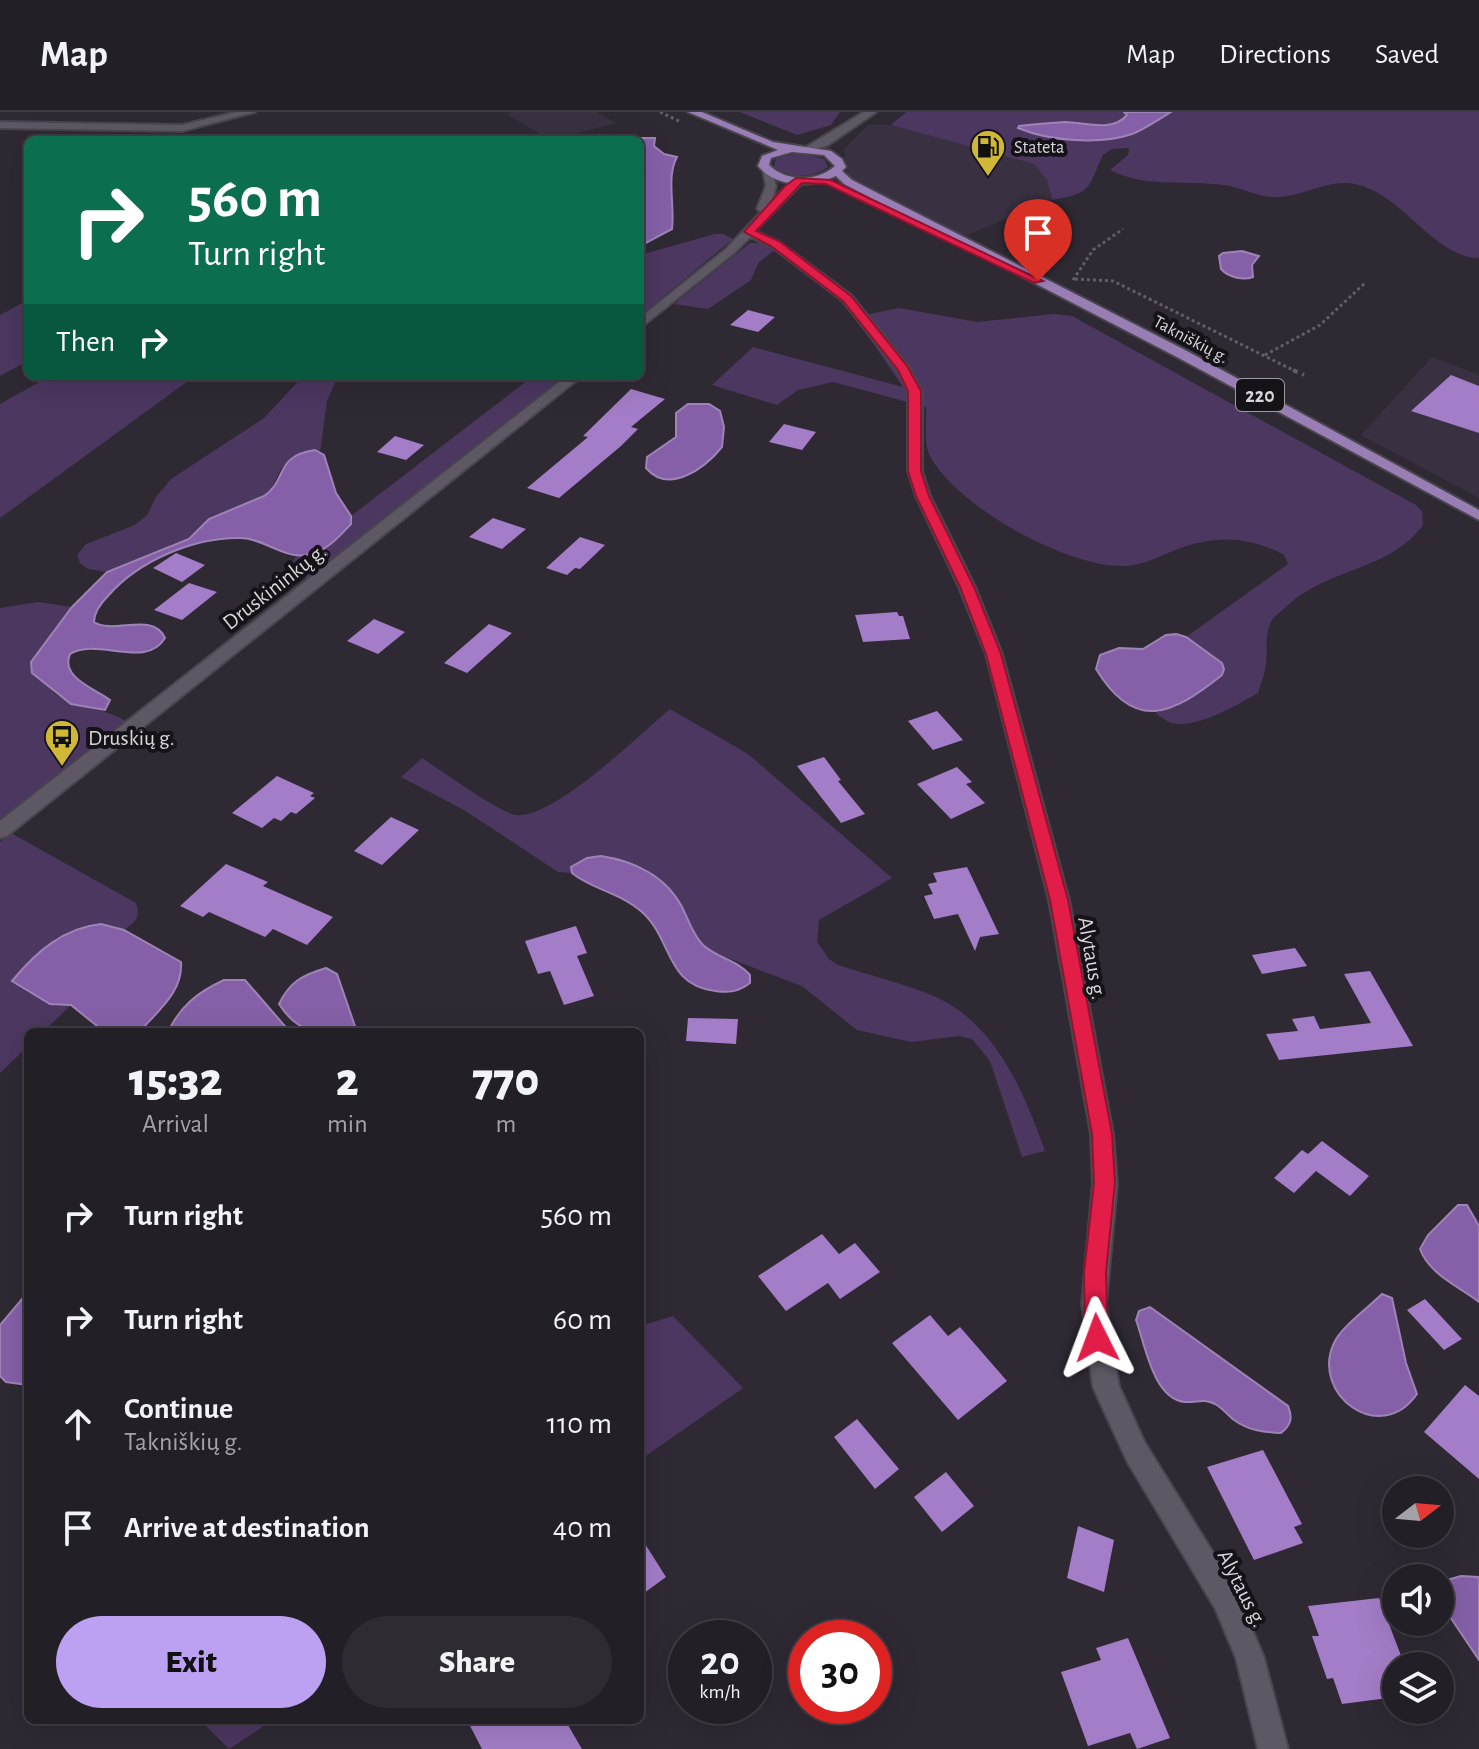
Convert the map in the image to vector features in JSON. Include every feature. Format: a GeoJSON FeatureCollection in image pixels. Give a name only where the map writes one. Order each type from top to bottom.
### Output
{"type":"FeatureCollection","features":[{"type":"Feature","properties":{"kind":"main road"},"geometry":{"type":"LineString","coordinates":[[693,112],[770,145],[808,149],[836,157],[841,162],[837,172]]}},
{"type":"Feature","properties":{"kind":"main road"},"geometry":{"type":"LineString","coordinates":[[707,119],[767,156]]}},
{"type":"Feature","properties":{"kind":"main road"},"geometry":{"type":"LineString","coordinates":[[767,172],[763,161],[767,156],[791,149]]}},
{"type":"Feature","properties":{"kind":"main road","name":"220"},"geometry":{"type":"LineString","coordinates":[[767,172],[839,185],[968,246]]}},
{"type":"Feature","properties":{"kind":"main road","name":"220"},"geometry":{"type":"LineString","coordinates":[[814,180],[837,172],[848,182],[968,246]]}},
{"type":"Feature","properties":{"kind":"main road","name":"Takniškių g."},"geometry":{"type":"LineString","coordinates":[[968,246],[1310,422],[1479,516]]}},
{"type":"Feature","properties":{"kind":"street"},"geometry":{"type":"LineString","coordinates":[[0,125],[182,128],[250,112]]}},
{"type":"Feature","properties":{"kind":"street"},"geometry":{"type":"LineString","coordinates":[[808,149],[824,143],[872,112]]}},
{"type":"Feature","properties":{"kind":"street"},"geometry":{"type":"LineString","coordinates":[[836,157],[840,147],[872,112]]}},
{"type":"Feature","properties":{"kind":"street"},"geometry":{"type":"LineString","coordinates":[[754,226],[771,186],[767,172]]}},
{"type":"Feature","properties":{"kind":"street"},"geometry":{"type":"LineString","coordinates":[[644,321],[754,226],[800,180]]}},
{"type":"Feature","properties":{"kind":"street","name":"Alytaus g."},"geometry":{"type":"LineString","coordinates":[[754,226],[847,298],[903,369],[915,391],[915,471],[923,496],[967,587],[994,654],[1059,900],[1102,1134],[1105,1183],[1094,1304],[1106,1387],[1136,1452],[1225,1598],[1250,1658],[1273,1749]]}},
{"type":"Feature","properties":{"kind":"street","name":"Druskininkų g."},"geometry":{"type":"LineString","coordinates":[[0,831],[570,380]]}},
{"type":"Feature","properties":{"kind":"path"},"geometry":{"type":"LineString","coordinates":[[1074,279],[1093,250],[1123,229]]}},
{"type":"Feature","properties":{"kind":"path"},"geometry":{"type":"LineString","coordinates":[[1054,289],[1074,279],[1113,281],[1304,375]]}},
{"type":"Feature","properties":{"kind":"path"},"geometry":{"type":"LineString","coordinates":[[1265,356],[1317,329],[1366,282]]}},
{"type":"Feature","properties":{"kind":"shaded area"},"geometry":{"type":"Polygon","coordinates":[[[596,112],[617,123],[566,136],[543,136],[506,114],[596,112]]]}},
{"type":"Feature","properties":{"kind":"shaded area"},"geometry":{"type":"Polygon","coordinates":[[[740,112],[840,112],[831,125],[797,135],[740,112]]]}},
{"type":"Feature","properties":{"kind":"shaded area"},"geometry":{"type":"Polygon","coordinates":[[[906,112],[1124,112],[1127,115],[1118,122],[1106,125],[1044,123],[1018,128],[1043,136],[1090,140],[1132,134],[1171,112],[1479,112],[1479,258],[1447,248],[1388,199],[1355,184],[1334,184],[1272,197],[1224,185],[1137,179],[1110,170],[1128,155],[1129,148],[1112,149],[1103,155],[1091,182],[1082,192],[1052,200],[1047,180],[1034,164],[891,125],[906,112]]]}},
{"type":"Feature","properties":{"kind":"shaded area"},"geometry":{"type":"Polygon","coordinates":[[[1124,112],[1171,112],[1132,134],[1105,140],[1059,139],[1018,128],[1065,122],[1114,124],[1127,115],[1124,112]]]}},
{"type":"Feature","properties":{"kind":"shaded area"},"geometry":{"type":"Polygon","coordinates":[[[868,125],[891,125],[1034,164],[1047,180],[1052,200],[962,237],[848,178],[844,149],[868,125]]]}},
{"type":"Feature","properties":{"kind":"shaded area"},"geometry":{"type":"Polygon","coordinates":[[[644,138],[655,138],[654,146],[664,154],[677,157],[671,182],[672,229],[644,244],[644,138]]]}},
{"type":"Feature","properties":{"kind":"shaded area"},"geometry":{"type":"Polygon","coordinates":[[[800,153],[824,159],[828,167],[815,174],[801,176],[774,167],[776,158],[800,153]]]}},
{"type":"Feature","properties":{"kind":"shaded area"},"geometry":{"type":"Polygon","coordinates":[[[715,234],[733,239],[644,313],[644,254],[715,234]]]}},
{"type":"Feature","properties":{"kind":"shaded area"},"geometry":{"type":"Polygon","coordinates":[[[750,243],[766,243],[776,249],[759,262],[751,280],[708,309],[674,304],[750,243]]]}},
{"type":"Feature","properties":{"kind":"shaded area"},"geometry":{"type":"Polygon","coordinates":[[[1242,251],[1259,256],[1252,265],[1253,277],[1236,278],[1221,269],[1219,256],[1242,251]]]}},
{"type":"Feature","properties":{"kind":"shaded area"},"geometry":{"type":"Polygon","coordinates":[[[24,302],[24,363],[0,376],[0,315],[24,302]]]}},
{"type":"Feature","properties":{"kind":"shaded area"},"geometry":{"type":"Polygon","coordinates":[[[899,308],[977,322],[1053,314],[1072,316],[1416,505],[1422,511],[1423,525],[1393,552],[1320,584],[1275,616],[1268,632],[1266,663],[1258,693],[1193,723],[1170,722],[1155,713],[1178,706],[1222,663],[1186,637],[1288,564],[1284,555],[1257,544],[1216,540],[1126,566],[1075,557],[1046,546],[989,514],[944,475],[928,450],[926,407],[833,382],[798,390],[777,405],[712,385],[753,347],[903,387],[855,317],[899,308]]]}},
{"type":"Feature","properties":{"kind":"shaded area"},"geometry":{"type":"Polygon","coordinates":[[[1432,357],[1479,375],[1479,498],[1361,435],[1432,357]]]}},
{"type":"Feature","properties":{"kind":"shaded area"},"geometry":{"type":"Polygon","coordinates":[[[43,380],[190,380],[0,518],[0,404],[43,380]]]}},
{"type":"Feature","properties":{"kind":"shaded area"},"geometry":{"type":"Polygon","coordinates":[[[299,380],[336,380],[327,401],[320,452],[298,455],[281,469],[270,492],[210,519],[189,539],[107,572],[88,569],[80,563],[77,555],[86,544],[135,525],[148,514],[155,498],[171,479],[264,418],[299,380]]]}},
{"type":"Feature","properties":{"kind":"shaded area"},"geometry":{"type":"Polygon","coordinates":[[[528,380],[559,380],[308,579],[293,573],[291,565],[296,556],[303,556],[351,524],[351,516],[528,380]]]}},
{"type":"Feature","properties":{"kind":"shaded area"},"geometry":{"type":"Polygon","coordinates":[[[688,404],[709,404],[720,411],[724,427],[722,447],[706,463],[686,476],[665,479],[655,476],[646,468],[647,457],[676,437],[676,413],[688,404]]]}},
{"type":"Feature","properties":{"kind":"shaded area"},"geometry":{"type":"Polygon","coordinates":[[[315,450],[324,455],[336,493],[351,516],[351,524],[331,544],[320,551],[298,555],[249,539],[205,542],[151,562],[120,583],[97,611],[94,622],[112,626],[152,626],[165,638],[157,647],[146,652],[94,649],[70,654],[68,662],[75,676],[110,700],[105,710],[71,704],[32,673],[31,662],[72,607],[107,572],[189,539],[209,519],[264,496],[293,457],[315,450]]]}},
{"type":"Feature","properties":{"kind":"shaded area"},"geometry":{"type":"Polygon","coordinates":[[[38,602],[72,607],[31,662],[42,679],[52,691],[72,703],[126,721],[0,821],[0,608],[38,602]]]}},
{"type":"Feature","properties":{"kind":"shaded area"},"geometry":{"type":"Polygon","coordinates":[[[1166,635],[1186,637],[1222,663],[1224,669],[1222,675],[1204,689],[1170,708],[1140,710],[1125,703],[1096,669],[1100,655],[1119,648],[1143,649],[1166,635]]]}},
{"type":"Feature","properties":{"kind":"shaded area"},"geometry":{"type":"Polygon","coordinates":[[[670,709],[748,754],[892,878],[819,920],[817,942],[829,959],[838,965],[938,998],[976,1025],[1006,1063],[1045,1151],[1022,1157],[990,1061],[972,1039],[959,1036],[911,1042],[857,1030],[802,986],[712,952],[701,943],[679,903],[571,867],[572,873],[558,872],[464,810],[401,777],[422,758],[508,812],[516,815],[532,813],[552,804],[596,773],[670,709]]]}},
{"type":"Feature","properties":{"kind":"shaded area"},"geometry":{"type":"Polygon","coordinates":[[[11,833],[136,903],[138,912],[134,922],[124,930],[89,927],[61,936],[48,944],[12,980],[49,1004],[71,1005],[47,1028],[24,1028],[24,1050],[0,1073],[0,842],[11,833]]]}},
{"type":"Feature","properties":{"kind":"shaded area"},"geometry":{"type":"Polygon","coordinates":[[[601,856],[637,866],[658,879],[675,896],[703,945],[745,970],[750,975],[750,983],[725,992],[699,987],[687,980],[678,971],[652,923],[642,912],[572,873],[571,867],[587,858],[601,856]]]}},
{"type":"Feature","properties":{"kind":"shaded area"},"geometry":{"type":"Polygon","coordinates":[[[101,924],[124,930],[181,962],[174,991],[143,1028],[97,1028],[71,1005],[50,1004],[12,981],[51,943],[87,926],[101,924]]]}},
{"type":"Feature","properties":{"kind":"shaded area"},"geometry":{"type":"Polygon","coordinates":[[[326,968],[337,974],[356,1028],[306,1028],[287,1015],[279,1004],[298,980],[326,968]]]}},
{"type":"Feature","properties":{"kind":"shaded area"},"geometry":{"type":"Polygon","coordinates":[[[224,980],[245,980],[287,1028],[170,1028],[191,1001],[224,980]]]}},
{"type":"Feature","properties":{"kind":"shaded area"},"geometry":{"type":"Polygon","coordinates":[[[1458,1205],[1467,1205],[1479,1226],[1479,1302],[1437,1273],[1420,1249],[1428,1235],[1458,1205]]]}},
{"type":"Feature","properties":{"kind":"shaded area"},"geometry":{"type":"Polygon","coordinates":[[[1382,1294],[1392,1298],[1406,1363],[1417,1394],[1402,1409],[1385,1416],[1368,1415],[1353,1408],[1340,1396],[1332,1380],[1329,1362],[1337,1337],[1382,1294]]]}},
{"type":"Feature","properties":{"kind":"shaded area"},"geometry":{"type":"Polygon","coordinates":[[[24,1297],[24,1384],[6,1382],[0,1376],[0,1325],[24,1297]]]}},
{"type":"Feature","properties":{"kind":"shaded area"},"geometry":{"type":"Polygon","coordinates":[[[1150,1307],[1288,1406],[1291,1418],[1287,1427],[1281,1433],[1251,1429],[1211,1402],[1174,1399],[1165,1391],[1152,1369],[1136,1320],[1139,1311],[1150,1307]]]}},
{"type":"Feature","properties":{"kind":"shaded area"},"geometry":{"type":"Polygon","coordinates":[[[673,1316],[743,1388],[644,1457],[644,1325],[673,1316]]]}},
{"type":"Feature","properties":{"kind":"shaded area"},"geometry":{"type":"Polygon","coordinates":[[[1479,1577],[1479,1660],[1454,1623],[1454,1578],[1479,1577]]]}},
{"type":"Feature","properties":{"kind":"shaded area"},"geometry":{"type":"Polygon","coordinates":[[[204,1724],[267,1724],[229,1749],[204,1724]]]}},
{"type":"Feature","properties":{"kind":"building"},"geometry":{"type":"Polygon","coordinates":[[[748,310],[775,317],[758,332],[730,325],[748,310]]]}},
{"type":"Feature","properties":{"kind":"building"},"geometry":{"type":"Polygon","coordinates":[[[1451,375],[1479,386],[1479,433],[1411,411],[1451,375]]]}},
{"type":"Feature","properties":{"kind":"building"},"geometry":{"type":"Polygon","coordinates":[[[631,389],[665,399],[631,427],[638,429],[621,446],[559,498],[527,488],[588,437],[583,436],[631,389]]]}},
{"type":"Feature","properties":{"kind":"building"},"geometry":{"type":"Polygon","coordinates":[[[784,424],[816,432],[802,450],[769,442],[784,424]]]}},
{"type":"Feature","properties":{"kind":"building"},"geometry":{"type":"Polygon","coordinates":[[[395,436],[424,445],[406,460],[377,452],[395,436]]]}},
{"type":"Feature","properties":{"kind":"building"},"geometry":{"type":"Polygon","coordinates":[[[493,518],[526,529],[502,549],[469,537],[493,518]]]}},
{"type":"Feature","properties":{"kind":"building"},"geometry":{"type":"Polygon","coordinates":[[[580,537],[605,545],[580,569],[575,568],[567,575],[546,568],[580,537]]]}},
{"type":"Feature","properties":{"kind":"building"},"geometry":{"type":"Polygon","coordinates":[[[176,553],[205,565],[182,582],[153,568],[176,553]]]}},
{"type":"Feature","properties":{"kind":"building"},"geometry":{"type":"Polygon","coordinates":[[[189,583],[217,592],[182,620],[154,610],[189,583]]]}},
{"type":"Feature","properties":{"kind":"building"},"geometry":{"type":"Polygon","coordinates":[[[897,612],[903,616],[910,639],[863,642],[855,615],[897,612]]]}},
{"type":"Feature","properties":{"kind":"building"},"geometry":{"type":"Polygon","coordinates":[[[374,619],[405,632],[378,654],[347,641],[374,619]]]}},
{"type":"Feature","properties":{"kind":"building"},"geometry":{"type":"Polygon","coordinates":[[[489,624],[512,633],[467,673],[444,663],[489,624]]]}},
{"type":"Feature","properties":{"kind":"building"},"geometry":{"type":"Polygon","coordinates":[[[937,711],[963,740],[933,750],[908,721],[937,711]]]}},
{"type":"Feature","properties":{"kind":"building"},"geometry":{"type":"Polygon","coordinates":[[[824,757],[841,780],[838,781],[865,814],[841,823],[797,766],[824,757]]]}},
{"type":"Feature","properties":{"kind":"building"},"geometry":{"type":"Polygon","coordinates":[[[957,767],[972,782],[966,784],[985,803],[951,819],[917,784],[957,767]]]}},
{"type":"Feature","properties":{"kind":"building"},"geometry":{"type":"Polygon","coordinates":[[[277,776],[314,793],[310,796],[315,798],[296,814],[291,812],[281,821],[274,818],[262,828],[232,813],[277,776]]]}},
{"type":"Feature","properties":{"kind":"building"},"geometry":{"type":"Polygon","coordinates":[[[391,817],[419,830],[382,865],[354,851],[391,817]]]}},
{"type":"Feature","properties":{"kind":"building"},"geometry":{"type":"Polygon","coordinates":[[[226,864],[268,882],[263,886],[333,917],[307,945],[273,929],[265,937],[209,912],[203,917],[180,906],[226,864]]]}},
{"type":"Feature","properties":{"kind":"building"},"geometry":{"type":"Polygon","coordinates":[[[967,867],[999,934],[980,937],[975,951],[958,914],[934,919],[924,896],[933,894],[928,884],[937,882],[933,873],[967,867]]]}},
{"type":"Feature","properties":{"kind":"building"},"geometry":{"type":"Polygon","coordinates":[[[576,926],[587,953],[577,956],[594,996],[564,1005],[550,971],[538,974],[525,941],[576,926]]]}},
{"type":"Feature","properties":{"kind":"building"},"geometry":{"type":"Polygon","coordinates":[[[1295,948],[1307,966],[1262,974],[1252,955],[1295,948]]]}},
{"type":"Feature","properties":{"kind":"building"},"geometry":{"type":"Polygon","coordinates":[[[1370,971],[1413,1046],[1279,1060],[1266,1034],[1298,1031],[1292,1019],[1314,1016],[1320,1029],[1371,1023],[1344,974],[1370,971]]]}},
{"type":"Feature","properties":{"kind":"building"},"geometry":{"type":"Polygon","coordinates":[[[688,1018],[738,1019],[736,1044],[686,1041],[688,1018]]]}},
{"type":"Feature","properties":{"kind":"building"},"geometry":{"type":"Polygon","coordinates":[[[1322,1141],[1369,1176],[1350,1196],[1316,1171],[1294,1193],[1274,1178],[1302,1150],[1308,1154],[1322,1141]]]}},
{"type":"Feature","properties":{"kind":"building"},"geometry":{"type":"Polygon","coordinates":[[[822,1234],[839,1254],[855,1243],[880,1272],[840,1299],[828,1283],[786,1311],[758,1276],[822,1234]]]}},
{"type":"Feature","properties":{"kind":"building"},"geometry":{"type":"Polygon","coordinates":[[[1425,1299],[1462,1339],[1444,1350],[1407,1310],[1425,1299]]]}},
{"type":"Feature","properties":{"kind":"building"},"geometry":{"type":"Polygon","coordinates":[[[930,1315],[948,1336],[960,1327],[1007,1381],[958,1420],[892,1343],[930,1315]]]}},
{"type":"Feature","properties":{"kind":"building"},"geometry":{"type":"Polygon","coordinates":[[[1465,1385],[1479,1396],[1479,1479],[1424,1432],[1465,1385]]]}},
{"type":"Feature","properties":{"kind":"building"},"geometry":{"type":"Polygon","coordinates":[[[857,1419],[899,1469],[875,1489],[834,1437],[857,1419]]]}},
{"type":"Feature","properties":{"kind":"building"},"geometry":{"type":"Polygon","coordinates":[[[1263,1450],[1302,1524],[1294,1527],[1303,1543],[1254,1560],[1207,1467],[1263,1450]]]}},
{"type":"Feature","properties":{"kind":"building"},"geometry":{"type":"Polygon","coordinates":[[[946,1472],[974,1506],[942,1532],[914,1497],[946,1472]]]}},
{"type":"Feature","properties":{"kind":"building"},"geometry":{"type":"Polygon","coordinates":[[[1078,1526],[1114,1540],[1104,1592],[1067,1578],[1078,1526]]]}},
{"type":"Feature","properties":{"kind":"building"},"geometry":{"type":"Polygon","coordinates":[[[644,1542],[666,1577],[644,1593],[644,1542]]]}},
{"type":"Feature","properties":{"kind":"building"},"geometry":{"type":"Polygon","coordinates":[[[1379,1598],[1382,1636],[1394,1636],[1400,1652],[1382,1652],[1382,1699],[1342,1704],[1333,1678],[1327,1679],[1312,1636],[1319,1636],[1308,1606],[1379,1598]]]}},
{"type":"Feature","properties":{"kind":"building"},"geometry":{"type":"Polygon","coordinates":[[[1128,1638],[1170,1738],[1137,1749],[1130,1733],[1088,1746],[1061,1672],[1101,1660],[1096,1648],[1128,1638]]]}},
{"type":"Feature","properties":{"kind":"building"},"geometry":{"type":"Polygon","coordinates":[[[469,1724],[567,1724],[582,1749],[482,1749],[469,1724]]]}},
{"type":"Feature","properties":{"kind":"place","name":"Stateta"},"geometry":{"type":"Point","coordinates":[988,178]}},
{"type":"Feature","properties":{"kind":"place","name":"Druskių g."},"geometry":{"type":"Point","coordinates":[62,768]}},
{"type":"Feature","properties":{"kind":"route"},"geometry":{"type":"LineString","coordinates":[[1038,281],[828,182],[800,180],[749,232],[765,237],[847,298],[903,369],[915,391],[915,471],[923,496],[967,587],[994,654],[1059,900],[1102,1134],[1105,1183],[1095,1273],[1097,1338]]}}]}
